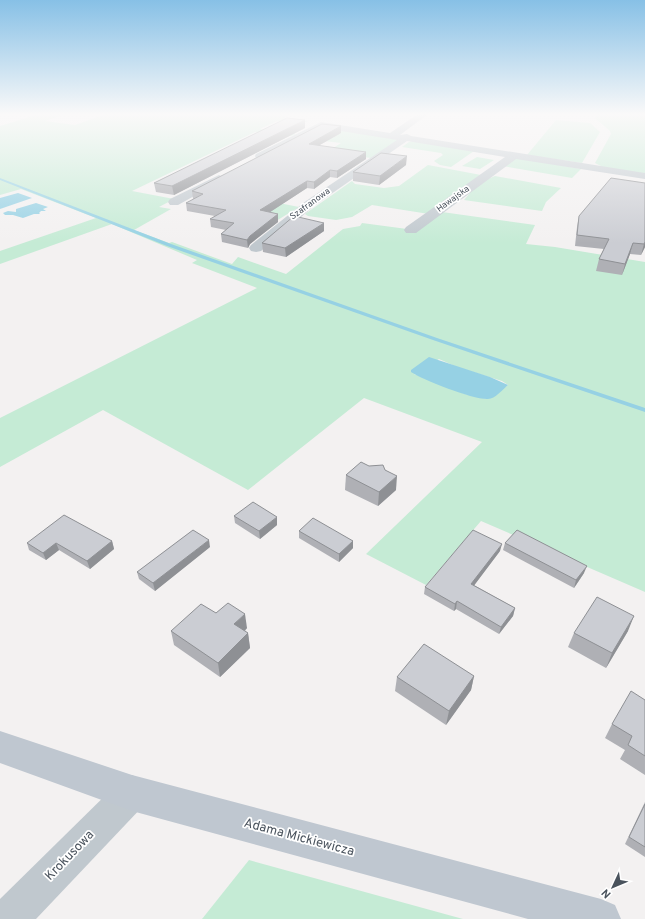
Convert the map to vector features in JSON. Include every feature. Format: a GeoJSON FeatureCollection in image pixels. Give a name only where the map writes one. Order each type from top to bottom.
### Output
{"type":"FeatureCollection","features":[{"type":"Feature","properties":{"kind":"street"},"geometry":{"type":"LineString","coordinates":[[250,162],[260,157]]}},
{"type":"Feature","properties":{"kind":"street","name":"Szafranowa"},"geometry":{"type":"LineString","coordinates":[[256,248],[302,209],[378,157]]}},
{"type":"Feature","properties":{"kind":"street","name":"Hawajska"},"geometry":{"type":"LineString","coordinates":[[411,230],[511,157]]}},
{"type":"Feature","properties":{"kind":"street"},"geometry":{"type":"LineString","coordinates":[[526,157],[645,176]]}},
{"type":"Feature","properties":{"kind":"street"},"geometry":{"type":"LineString","coordinates":[[174,202],[229,173]]}},
{"type":"Feature","properties":{"kind":"street","name":"Adama Mickiewicza"},"geometry":{"type":"LineString","coordinates":[[0,747],[132,793],[601,919]]}},
{"type":"Feature","properties":{"kind":"street","name":"Krokusowa"},"geometry":{"type":"LineString","coordinates":[[8,919],[132,793]]}},
{"type":"Feature","properties":{"kind":"green space"},"geometry":{"type":"Polygon","coordinates":[[[0,157],[203,157],[132,191],[174,199],[159,207],[171,209],[134,230],[232,264],[238,257],[286,274],[343,229],[360,226],[362,223],[407,229],[442,212],[535,225],[526,244],[555,247],[645,262],[645,592],[481,521],[426,585],[366,554],[482,442],[364,398],[248,490],[103,410],[0,467],[0,418],[257,288],[192,263],[197,260],[112,224],[0,264],[0,251],[96,218],[21,189],[0,195],[0,157]],[[439,359],[414,374],[465,394],[487,399],[508,385],[502,381],[457,367],[439,359]]]}},
{"type":"Feature","properties":{"kind":"green space"},"geometry":{"type":"Polygon","coordinates":[[[440,157],[466,157],[451,167],[440,165],[434,161],[440,157]]]}},
{"type":"Feature","properties":{"kind":"green space"},"geometry":{"type":"Polygon","coordinates":[[[477,157],[494,160],[480,169],[462,166],[477,157]]]}},
{"type":"Feature","properties":{"kind":"green space"},"geometry":{"type":"Polygon","coordinates":[[[540,157],[586,157],[582,163],[540,157]]]}},
{"type":"Feature","properties":{"kind":"green space"},"geometry":{"type":"Polygon","coordinates":[[[598,157],[645,157],[645,174],[601,167],[595,163],[598,157]]]}},
{"type":"Feature","properties":{"kind":"green space"},"geometry":{"type":"Polygon","coordinates":[[[518,158],[581,169],[572,178],[502,166],[512,159],[518,158]]]}},
{"type":"Feature","properties":{"kind":"green space"},"geometry":{"type":"Polygon","coordinates":[[[428,165],[481,175],[429,214],[372,205],[352,217],[336,220],[308,216],[305,214],[352,181],[355,184],[384,188],[399,186],[428,165]]]}},
{"type":"Feature","properties":{"kind":"green space"},"geometry":{"type":"Polygon","coordinates":[[[495,176],[561,188],[546,202],[542,211],[464,200],[478,183],[495,176]]]}},
{"type":"Feature","properties":{"kind":"green space"},"geometry":{"type":"Polygon","coordinates":[[[249,197],[299,207],[276,221],[249,197]]]}},
{"type":"Feature","properties":{"kind":"green space"},"geometry":{"type":"Polygon","coordinates":[[[249,860],[463,919],[202,919],[249,860]]]}},
{"type":"Feature","properties":{"kind":"water"},"geometry":{"type":"Polygon","coordinates":[[[18,193],[32,198],[0,209],[0,198],[18,193]]]}},
{"type":"Feature","properties":{"kind":"water"},"geometry":{"type":"Polygon","coordinates":[[[36,203],[48,207],[43,209],[46,211],[41,211],[39,213],[40,214],[34,214],[23,218],[13,215],[5,215],[3,213],[8,211],[16,212],[16,209],[36,203]]]}},
{"type":"Feature","properties":{"kind":"water"},"geometry":{"type":"Polygon","coordinates":[[[429,357],[490,377],[508,385],[491,399],[472,396],[449,389],[411,372],[411,370],[429,357]]]}},
{"type":"Feature","properties":{"kind":"building"},"geometry":{"type":"Polygon","coordinates":[[[207,157],[231,157],[172,186],[154,183],[207,157]]]}},
{"type":"Feature","properties":{"kind":"building"},"geometry":{"type":"Polygon","coordinates":[[[258,157],[359,157],[337,171],[330,170],[314,182],[307,181],[260,210],[278,214],[247,240],[221,234],[234,223],[210,219],[226,210],[186,203],[203,194],[192,191],[258,157]]]}},
{"type":"Feature","properties":{"kind":"building"},"geometry":{"type":"Polygon","coordinates":[[[375,157],[406,157],[380,176],[353,172],[375,157]]]}},
{"type":"Feature","properties":{"kind":"building"},"geometry":{"type":"Polygon","coordinates":[[[611,178],[645,183],[645,242],[644,244],[633,243],[625,264],[599,259],[609,239],[577,235],[579,216],[611,178]]]}},
{"type":"Feature","properties":{"kind":"building"},"geometry":{"type":"Polygon","coordinates":[[[294,216],[324,223],[285,248],[262,243],[294,216]]]}},
{"type":"Feature","properties":{"kind":"building"},"geometry":{"type":"Polygon","coordinates":[[[361,462],[369,466],[383,465],[385,470],[397,476],[379,492],[346,475],[361,462]]]}},
{"type":"Feature","properties":{"kind":"building"},"geometry":{"type":"Polygon","coordinates":[[[253,502],[277,517],[259,531],[234,516],[253,502]]]}},
{"type":"Feature","properties":{"kind":"building"},"geometry":{"type":"Polygon","coordinates":[[[64,515],[112,541],[87,561],[56,543],[43,553],[27,543],[64,515]]]}},
{"type":"Feature","properties":{"kind":"building"},"geometry":{"type":"Polygon","coordinates":[[[313,518],[353,541],[339,554],[299,531],[313,518]]]}},
{"type":"Feature","properties":{"kind":"building"},"geometry":{"type":"Polygon","coordinates":[[[193,530],[209,540],[153,583],[137,572],[193,530]]]}},
{"type":"Feature","properties":{"kind":"building"},"geometry":{"type":"Polygon","coordinates":[[[473,530],[502,544],[471,584],[515,608],[501,627],[457,601],[455,604],[425,587],[473,530]]]}},
{"type":"Feature","properties":{"kind":"building"},"geometry":{"type":"Polygon","coordinates":[[[517,530],[587,566],[576,580],[505,543],[517,530]]]}},
{"type":"Feature","properties":{"kind":"building"},"geometry":{"type":"Polygon","coordinates":[[[597,597],[634,616],[612,653],[574,633],[597,597]]]}},
{"type":"Feature","properties":{"kind":"building"},"geometry":{"type":"Polygon","coordinates":[[[228,603],[245,614],[234,624],[248,633],[218,663],[171,631],[201,604],[216,613],[228,603]]]}},
{"type":"Feature","properties":{"kind":"building"},"geometry":{"type":"Polygon","coordinates":[[[424,644],[474,676],[449,711],[397,677],[424,644]]]}},
{"type":"Feature","properties":{"kind":"building"},"geometry":{"type":"Polygon","coordinates":[[[631,691],[645,700],[645,756],[628,745],[632,736],[612,724],[631,691]]]}},
{"type":"Feature","properties":{"kind":"building"},"geometry":{"type":"Polygon","coordinates":[[[645,804],[645,847],[629,837],[645,804]]]}},
{"type":"Feature","properties":{"kind":"waterway"},"geometry":{"type":"LineString","coordinates":[[0,179],[169,245],[435,339],[645,410]]}}]}
